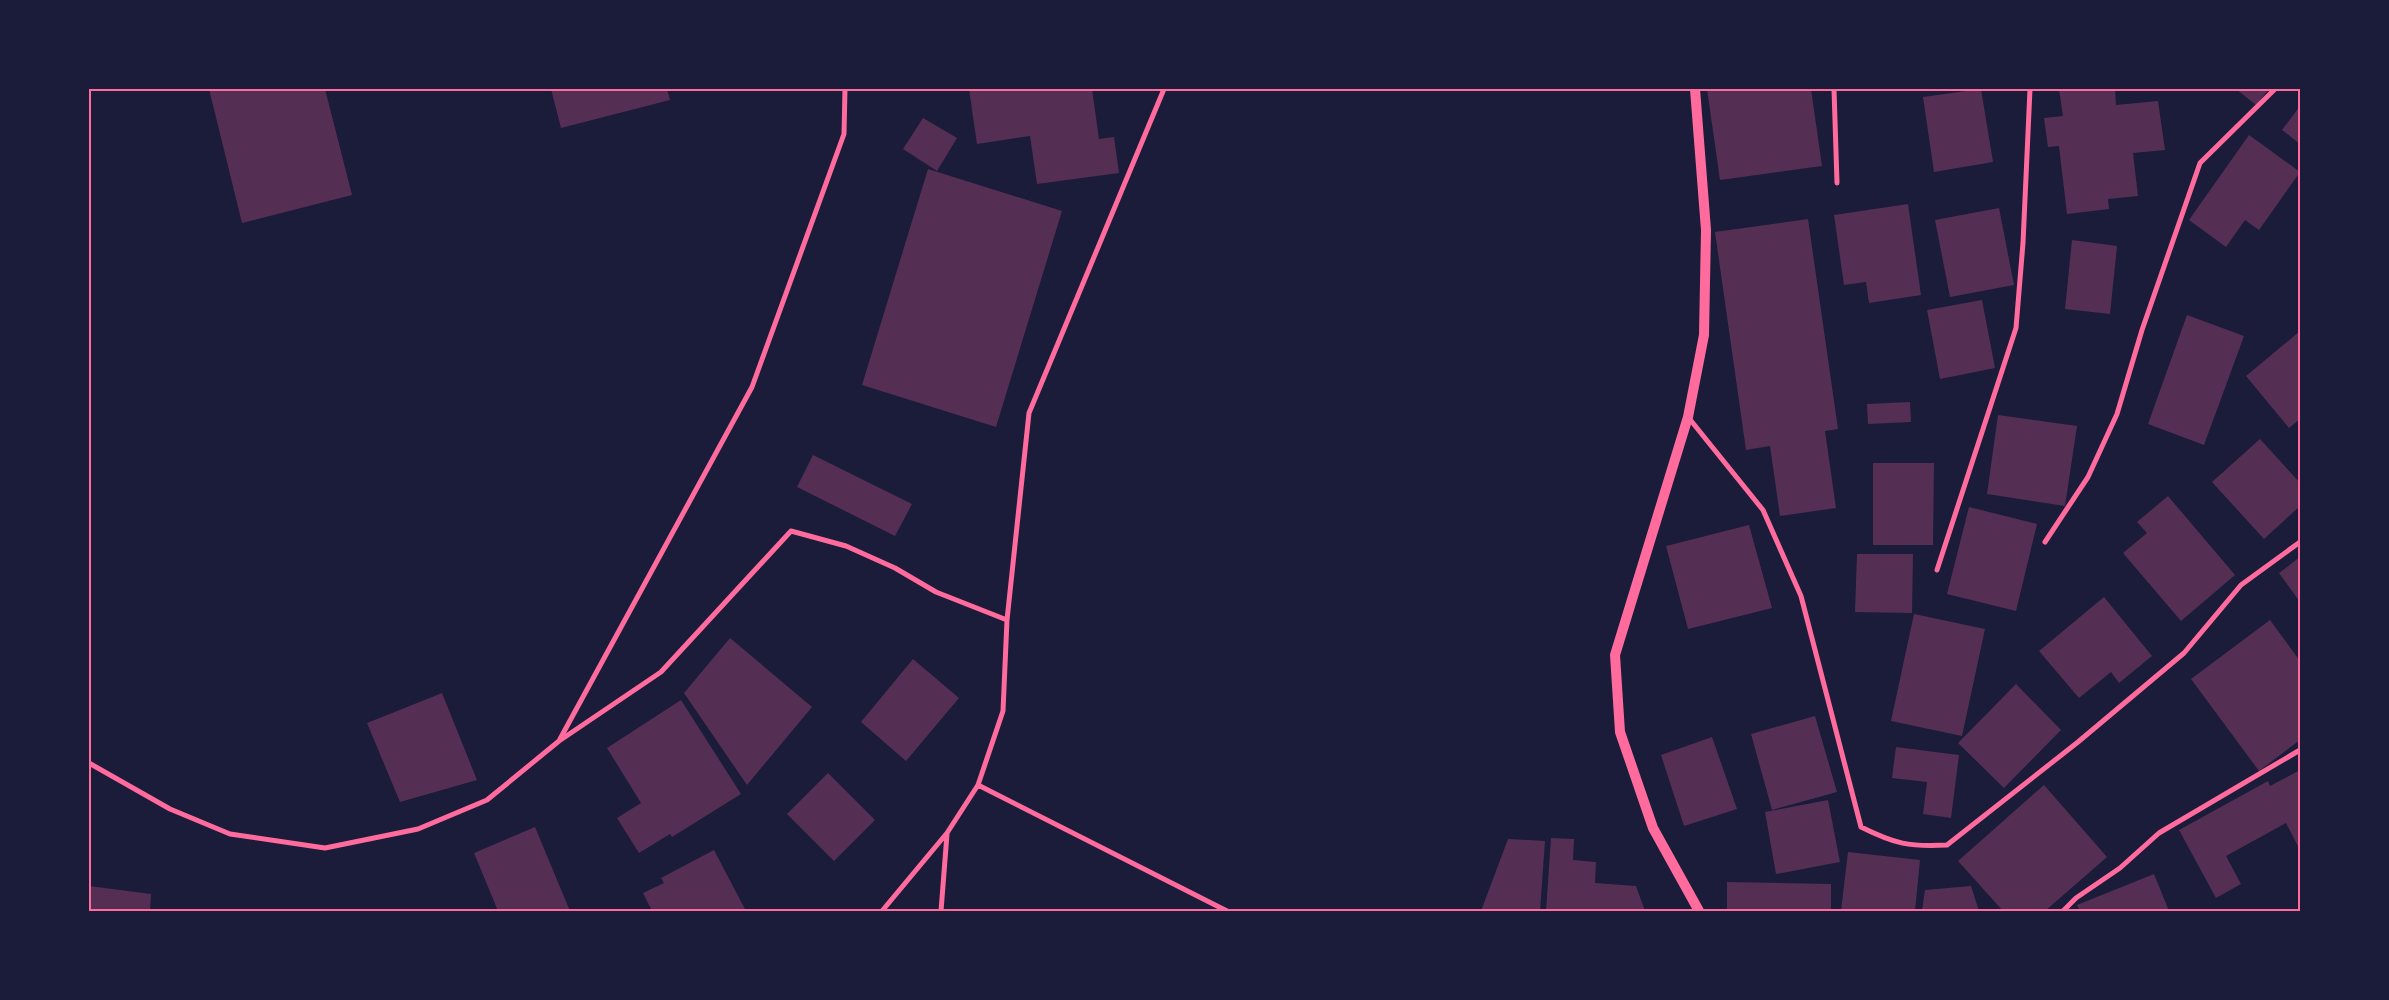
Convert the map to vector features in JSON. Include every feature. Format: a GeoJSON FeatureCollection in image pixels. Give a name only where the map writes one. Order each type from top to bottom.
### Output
{"type":"FeatureCollection","features":[{"type":"Feature","properties":{"kind":"main road"},"geometry":{"type":"LineString","coordinates":[[1695,89],[1706,230],[1704,335],[1688,417],[1615,655],[1620,732],[1653,828],[1699,911]]}},
{"type":"Feature","properties":{"kind":"street"},"geometry":{"type":"LineString","coordinates":[[559,742],[752,387],[844,134],[845,89]]}},
{"type":"Feature","properties":{"kind":"street"},"geometry":{"type":"LineString","coordinates":[[882,911],[947,833],[978,785],[1003,711],[1007,620],[1029,413],[1164,89]]}},
{"type":"Feature","properties":{"kind":"street"},"geometry":{"type":"LineString","coordinates":[[1834,89],[1837,183]]}},
{"type":"Feature","properties":{"kind":"street"},"geometry":{"type":"LineString","coordinates":[[1937,570],[2016,328],[2023,244],[2030,89]]}},
{"type":"Feature","properties":{"kind":"street"},"geometry":{"type":"LineString","coordinates":[[2045,542],[2088,478],[2117,414],[2142,330],[2200,163],[2275,89]]}},
{"type":"Feature","properties":{"kind":"street"},"geometry":{"type":"LineString","coordinates":[[1688,417],[1763,510],[1801,596],[1861,827],[1889,841],[1921,847],[1947,845],[2078,742],[2184,653],[2241,585],[2300,542]]}},
{"type":"Feature","properties":{"kind":"street"},"geometry":{"type":"LineString","coordinates":[[89,763],[170,809],[230,834],[325,848],[418,829],[487,800],[559,742],[661,672],[791,531],[846,546],[895,568],[936,592],[1007,620]]}},
{"type":"Feature","properties":{"kind":"street"},"geometry":{"type":"LineString","coordinates":[[2062,911],[2076,898],[2120,868],[2159,833],[2300,750]]}},
{"type":"Feature","properties":{"kind":"street"},"geometry":{"type":"LineString","coordinates":[[978,785],[1228,911]]}},
{"type":"Feature","properties":{"kind":"street"},"geometry":{"type":"LineString","coordinates":[[941,911],[947,833]]}},
{"type":"Feature","properties":{"kind":"building"},"geometry":{"type":"Polygon","coordinates":[[[209,89],[325,89],[352,195],[242,223],[209,89]]]}},
{"type":"Feature","properties":{"kind":"building"},"geometry":{"type":"Polygon","coordinates":[[[551,89],[667,89],[670,100],[561,128],[551,89]]]}},
{"type":"Feature","properties":{"kind":"building"},"geometry":{"type":"Polygon","coordinates":[[[969,89],[1092,89],[1099,139],[1114,137],[1119,173],[1037,184],[1030,136],[977,144],[969,89]]]}},
{"type":"Feature","properties":{"kind":"building"},"geometry":{"type":"Polygon","coordinates":[[[1707,89],[1811,89],[1822,166],[1720,180],[1707,89]]]}},
{"type":"Feature","properties":{"kind":"building"},"geometry":{"type":"Polygon","coordinates":[[[1981,89],[1993,162],[1934,172],[1923,97],[1981,89]]]}},
{"type":"Feature","properties":{"kind":"building"},"geometry":{"type":"Polygon","coordinates":[[[2059,89],[2115,89],[2116,105],[2158,101],[2165,150],[2133,153],[2138,196],[2108,199],[2109,209],[2067,214],[2059,146],[2048,147],[2044,118],[2063,116],[2059,89]]]}},
{"type":"Feature","properties":{"kind":"building"},"geometry":{"type":"Polygon","coordinates":[[[2236,89],[2269,89],[2256,105],[2236,89]]]}},
{"type":"Feature","properties":{"kind":"building"},"geometry":{"type":"Polygon","coordinates":[[[2300,106],[2300,144],[2282,130],[2300,106]]]}},
{"type":"Feature","properties":{"kind":"building"},"geometry":{"type":"Polygon","coordinates":[[[923,118],[957,138],[937,171],[903,149],[923,118]]]}},
{"type":"Feature","properties":{"kind":"building"},"geometry":{"type":"Polygon","coordinates":[[[2249,135],[2300,172],[2259,230],[2245,220],[2226,247],[2189,220],[2249,135]]]}},
{"type":"Feature","properties":{"kind":"building"},"geometry":{"type":"Polygon","coordinates":[[[928,169],[1062,211],[996,427],[862,385],[928,169]]]}},
{"type":"Feature","properties":{"kind":"building"},"geometry":{"type":"Polygon","coordinates":[[[1908,204],[1921,295],[1869,303],[1866,282],[1844,285],[1834,215],[1908,204]]]}},
{"type":"Feature","properties":{"kind":"building"},"geometry":{"type":"Polygon","coordinates":[[[1999,208],[2014,285],[1950,297],[1935,220],[1999,208]]]}},
{"type":"Feature","properties":{"kind":"building"},"geometry":{"type":"Polygon","coordinates":[[[1808,219],[1838,429],[1825,431],[1836,508],[1780,516],[1770,446],[1746,450],[1715,232],[1808,219]]]}},
{"type":"Feature","properties":{"kind":"building"},"geometry":{"type":"Polygon","coordinates":[[[2072,240],[2117,246],[2110,314],[2065,309],[2072,240]]]}},
{"type":"Feature","properties":{"kind":"building"},"geometry":{"type":"Polygon","coordinates":[[[1982,300],[1995,368],[1940,379],[1927,310],[1982,300]]]}},
{"type":"Feature","properties":{"kind":"building"},"geometry":{"type":"Polygon","coordinates":[[[2187,315],[2244,336],[2204,445],[2148,424],[2187,315]]]}},
{"type":"Feature","properties":{"kind":"building"},"geometry":{"type":"Polygon","coordinates":[[[2300,331],[2300,419],[2289,428],[2246,376],[2300,331]]]}},
{"type":"Feature","properties":{"kind":"building"},"geometry":{"type":"Polygon","coordinates":[[[1910,402],[1911,422],[1868,424],[1867,404],[1910,402]]]}},
{"type":"Feature","properties":{"kind":"building"},"geometry":{"type":"Polygon","coordinates":[[[1998,415],[2077,426],[2065,506],[1987,494],[1998,415]]]}},
{"type":"Feature","properties":{"kind":"building"},"geometry":{"type":"Polygon","coordinates":[[[2260,439],[2300,483],[2300,506],[2264,539],[2212,482],[2260,439]]]}},
{"type":"Feature","properties":{"kind":"building"},"geometry":{"type":"Polygon","coordinates":[[[813,455],[912,504],[895,536],[797,487],[813,455]]]}},
{"type":"Feature","properties":{"kind":"building"},"geometry":{"type":"Polygon","coordinates":[[[1873,463],[1934,463],[1933,545],[1873,545],[1873,463]]]}},
{"type":"Feature","properties":{"kind":"building"},"geometry":{"type":"Polygon","coordinates":[[[2168,496],[2235,575],[2181,621],[2123,553],[2147,533],[2137,522],[2168,496]]]}},
{"type":"Feature","properties":{"kind":"building"},"geometry":{"type":"Polygon","coordinates":[[[1969,507],[2037,524],[2016,611],[1947,594],[1969,507]]]}},
{"type":"Feature","properties":{"kind":"building"},"geometry":{"type":"Polygon","coordinates":[[[1749,525],[1772,608],[1688,629],[1666,546],[1749,525]]]}},
{"type":"Feature","properties":{"kind":"building"},"geometry":{"type":"Polygon","coordinates":[[[1857,554],[1913,554],[1912,613],[1855,612],[1857,554]]]}},
{"type":"Feature","properties":{"kind":"building"},"geometry":{"type":"Polygon","coordinates":[[[2300,557],[2300,602],[2279,573],[2300,557]]]}},
{"type":"Feature","properties":{"kind":"building"},"geometry":{"type":"Polygon","coordinates":[[[2104,597],[2152,656],[2119,683],[2111,672],[2079,698],[2039,651],[2104,597]]]}},
{"type":"Feature","properties":{"kind":"building"},"geometry":{"type":"Polygon","coordinates":[[[1914,614],[1985,629],[1962,736],[1891,721],[1914,614]]]}},
{"type":"Feature","properties":{"kind":"building"},"geometry":{"type":"Polygon","coordinates":[[[2270,620],[2300,661],[2300,740],[2259,771],[2191,679],[2270,620]]]}},
{"type":"Feature","properties":{"kind":"building"},"geometry":{"type":"Polygon","coordinates":[[[730,638],[812,707],[747,785],[684,693],[730,638]]]}},
{"type":"Feature","properties":{"kind":"building"},"geometry":{"type":"Polygon","coordinates":[[[913,659],[959,698],[906,761],[861,722],[913,659]]]}},
{"type":"Feature","properties":{"kind":"building"},"geometry":{"type":"Polygon","coordinates":[[[2016,684],[2061,730],[2004,788],[1958,743],[2016,684]]]}},
{"type":"Feature","properties":{"kind":"building"},"geometry":{"type":"Polygon","coordinates":[[[442,693],[477,780],[400,802],[367,723],[442,693]]]}},
{"type":"Feature","properties":{"kind":"building"},"geometry":{"type":"Polygon","coordinates":[[[681,700],[741,794],[672,837],[670,834],[639,853],[617,818],[641,803],[607,748],[681,700]]]}},
{"type":"Feature","properties":{"kind":"building"},"geometry":{"type":"Polygon","coordinates":[[[1815,716],[1837,792],[1772,810],[1751,734],[1815,716]]]}},
{"type":"Feature","properties":{"kind":"building"},"geometry":{"type":"Polygon","coordinates":[[[1712,737],[1737,809],[1684,826],[1661,755],[1712,737]]]}},
{"type":"Feature","properties":{"kind":"building"},"geometry":{"type":"Polygon","coordinates":[[[1896,747],[1959,755],[1951,818],[1923,814],[1927,782],[1892,778],[1896,747]]]}},
{"type":"Feature","properties":{"kind":"building"},"geometry":{"type":"Polygon","coordinates":[[[2300,770],[2300,850],[2286,823],[2226,856],[2241,884],[2216,898],[2179,830],[2268,781],[2270,786],[2300,770]]]}},
{"type":"Feature","properties":{"kind":"building"},"geometry":{"type":"Polygon","coordinates":[[[828,773],[875,820],[834,861],[787,814],[828,773]]]}},
{"type":"Feature","properties":{"kind":"building"},"geometry":{"type":"Polygon","coordinates":[[[2044,785],[2107,857],[2045,911],[2003,911],[1958,861],[2044,785]]]}},
{"type":"Feature","properties":{"kind":"building"},"geometry":{"type":"Polygon","coordinates":[[[1828,800],[1840,862],[1776,874],[1765,812],[1828,800]]]}},
{"type":"Feature","properties":{"kind":"building"},"geometry":{"type":"Polygon","coordinates":[[[535,827],[570,911],[498,911],[474,853],[535,827]]]}},
{"type":"Feature","properties":{"kind":"building"},"geometry":{"type":"Polygon","coordinates":[[[1551,838],[1574,839],[1573,860],[1596,862],[1595,883],[1636,886],[1645,911],[1546,911],[1551,838]]]}},
{"type":"Feature","properties":{"kind":"building"},"geometry":{"type":"Polygon","coordinates":[[[1508,839],[1545,841],[1540,911],[1481,911],[1508,839]]]}},
{"type":"Feature","properties":{"kind":"building"},"geometry":{"type":"Polygon","coordinates":[[[714,850],[746,911],[652,911],[643,893],[664,883],[661,878],[714,850]]]}},
{"type":"Feature","properties":{"kind":"building"},"geometry":{"type":"Polygon","coordinates":[[[1848,852],[1920,860],[1915,911],[1841,911],[1848,852]]]}},
{"type":"Feature","properties":{"kind":"building"},"geometry":{"type":"Polygon","coordinates":[[[2154,874],[2169,911],[2080,911],[2077,905],[2154,874]]]}},
{"type":"Feature","properties":{"kind":"building"},"geometry":{"type":"Polygon","coordinates":[[[1727,882],[1831,884],[1831,911],[1727,911],[1727,882]]]}},
{"type":"Feature","properties":{"kind":"building"},"geometry":{"type":"Polygon","coordinates":[[[89,886],[151,894],[150,911],[89,911],[89,886]]]}},
{"type":"Feature","properties":{"kind":"building"},"geometry":{"type":"Polygon","coordinates":[[[1971,886],[1979,911],[1922,911],[1925,890],[1971,886]]]}}]}
